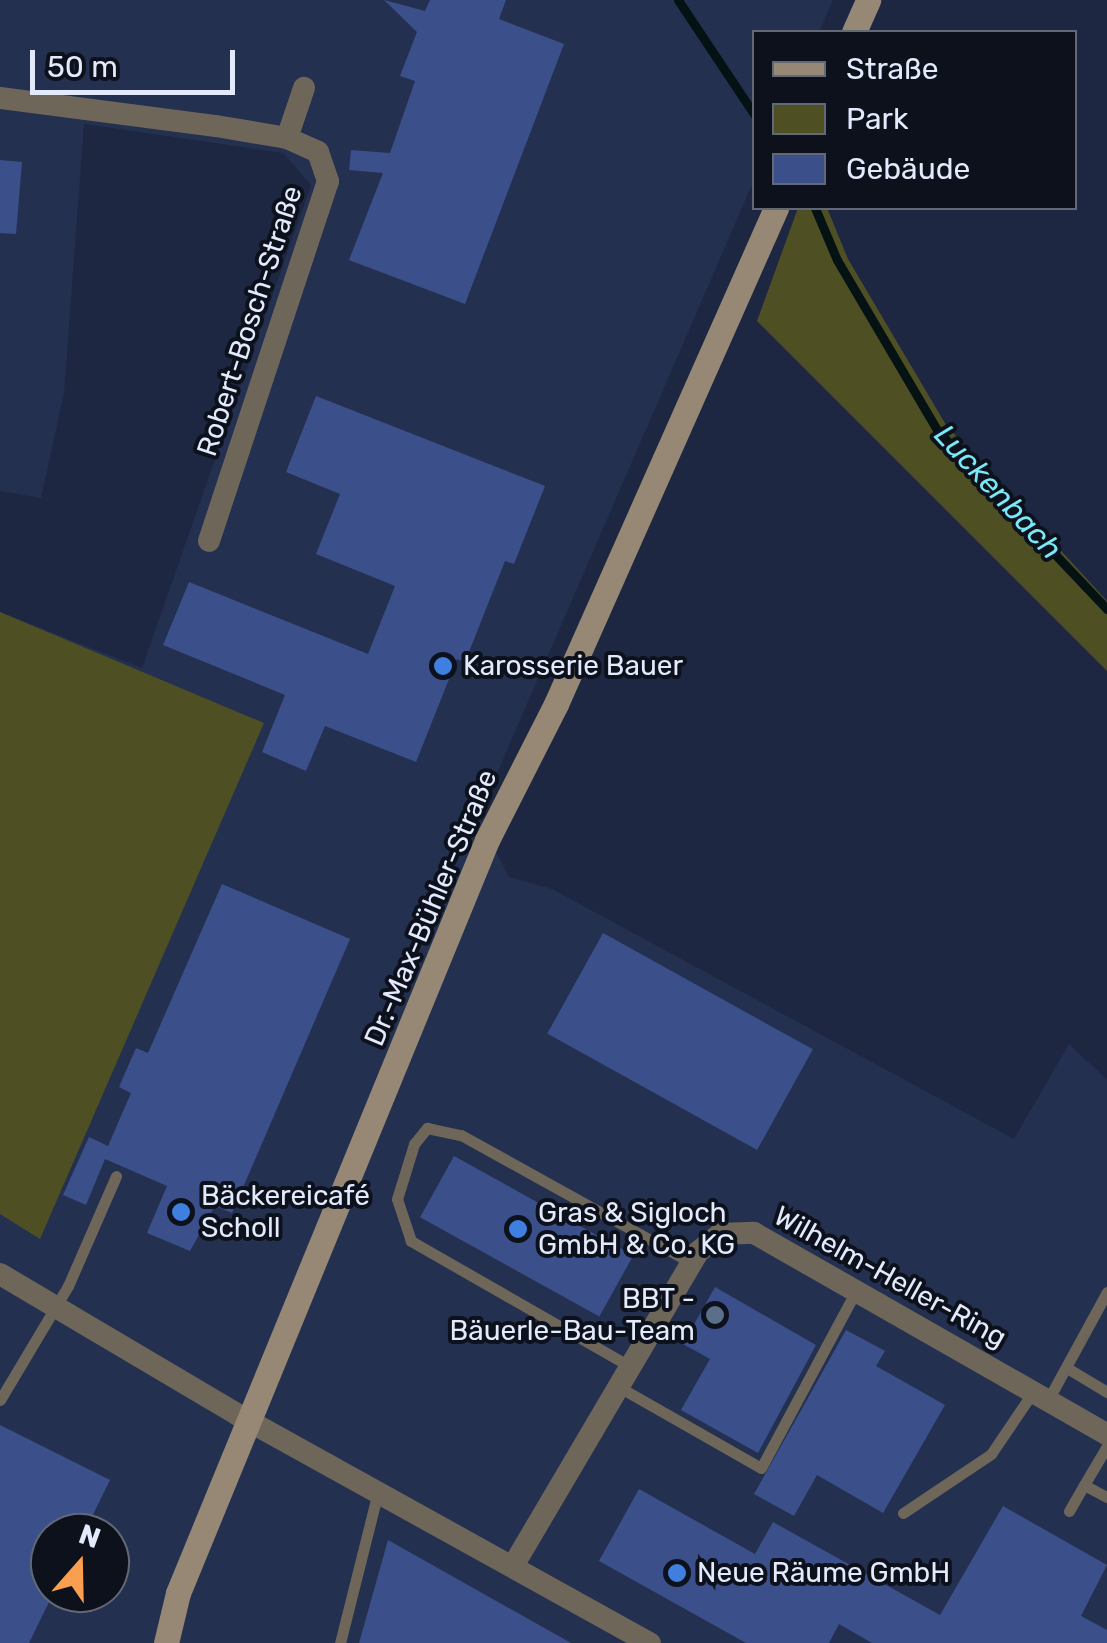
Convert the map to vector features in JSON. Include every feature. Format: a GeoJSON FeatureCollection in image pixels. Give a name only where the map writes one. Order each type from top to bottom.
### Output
{"type":"FeatureCollection","features":[{"type":"Feature","properties":{"kind":"street"},"geometry":{"type":"LineString","coordinates":[[855,30],[868,0]]}},
{"type":"Feature","properties":{"kind":"street"},"geometry":{"type":"LineString","coordinates":[[0,98],[287,138],[304,88]]}},
{"type":"Feature","properties":{"kind":"street","name":"Robert-Bosch-Straße"},"geometry":{"type":"LineString","coordinates":[[208,541],[328,181],[318,152],[287,138]]}},
{"type":"Feature","properties":{"kind":"street","name":"Dr.-Max-Bühler-Straße"},"geometry":{"type":"LineString","coordinates":[[166,1643],[178,1593],[253,1424],[487,840],[556,704],[775,210]]}},
{"type":"Feature","properties":{"kind":"street","name":"Wilhelm-Heller-Ring"},"geometry":{"type":"LineString","coordinates":[[513,1566],[692,1263],[720,1234],[754,1233],[1107,1434]]}},
{"type":"Feature","properties":{"kind":"street"},"geometry":{"type":"LineString","coordinates":[[0,1274],[253,1424],[650,1643]]}},
{"type":"Feature","properties":{"kind":"lane"},"geometry":{"type":"LineString","coordinates":[[692,1263],[460,1135],[427,1128],[414,1144],[397,1199],[411,1241],[761,1468],[856,1292]]}},
{"type":"Feature","properties":{"kind":"lane"},"geometry":{"type":"LineString","coordinates":[[0,1400],[6,1376],[68,1286],[116,1176]]}},
{"type":"Feature","properties":{"kind":"lane"},"geometry":{"type":"LineString","coordinates":[[903,1512],[991,1454],[1067,1368],[1107,1292]]}},
{"type":"Feature","properties":{"kind":"lane"},"geometry":{"type":"LineString","coordinates":[[1067,1368],[1107,1392]]}},
{"type":"Feature","properties":{"kind":"lane"},"geometry":{"type":"LineString","coordinates":[[1069,1511],[1107,1446]]}},
{"type":"Feature","properties":{"kind":"lane"},"geometry":{"type":"LineString","coordinates":[[1084,1485],[1107,1497]]}},
{"type":"Feature","properties":{"kind":"lane"},"geometry":{"type":"LineString","coordinates":[[340,1643],[378,1492]]}},
{"type":"Feature","properties":{"kind":"shaded area"},"geometry":{"type":"Polygon","coordinates":[[[0,0],[833,0],[820,30],[752,30],[752,185],[478,817],[509,877],[552,889],[1014,1139],[1069,1044],[1107,1080],[1107,1643],[0,1643],[0,612],[142,668],[311,185],[283,153],[84,124],[64,393],[41,498],[0,491],[0,0]]]}},
{"type":"Feature","properties":{"kind":"green space"},"geometry":{"type":"Polygon","coordinates":[[[797,210],[828,210],[848,259],[946,425],[1107,601],[1107,671],[757,321],[797,210]]]}},
{"type":"Feature","properties":{"kind":"green space"},"geometry":{"type":"Polygon","coordinates":[[[0,612],[264,723],[40,1239],[0,1214],[0,612]]]}},
{"type":"Feature","properties":{"kind":"building"},"geometry":{"type":"Polygon","coordinates":[[[384,0],[425,11],[430,0],[506,0],[499,19],[564,44],[465,304],[349,260],[383,173],[349,170],[351,150],[390,153],[415,81],[400,76],[417,32],[384,0]]]}},
{"type":"Feature","properties":{"kind":"building"},"geometry":{"type":"Polygon","coordinates":[[[0,160],[22,162],[16,234],[0,233],[0,160]]]}},
{"type":"Feature","properties":{"kind":"building"},"geometry":{"type":"Polygon","coordinates":[[[316,396],[545,486],[514,564],[505,561],[465,662],[457,659],[416,762],[325,726],[306,771],[262,752],[285,695],[163,645],[189,582],[368,654],[395,586],[316,554],[340,494],[286,472],[316,396]]]}},
{"type":"Feature","properties":{"kind":"building"},"geometry":{"type":"Polygon","coordinates":[[[222,884],[350,939],[232,1213],[215,1206],[190,1251],[147,1233],[167,1186],[105,1159],[86,1205],[63,1195],[89,1137],[108,1146],[131,1093],[119,1087],[136,1048],[148,1053],[222,884]]]}},
{"type":"Feature","properties":{"kind":"building"},"geometry":{"type":"Polygon","coordinates":[[[603,933],[813,1049],[757,1150],[547,1034],[603,933]]]}},
{"type":"Feature","properties":{"kind":"building"},"geometry":{"type":"Polygon","coordinates":[[[454,1156],[633,1255],[599,1317],[420,1217],[454,1156]]]}},
{"type":"Feature","properties":{"kind":"building"},"geometry":{"type":"Polygon","coordinates":[[[715,1287],[816,1345],[758,1453],[681,1410],[710,1359],[683,1344],[715,1287]]]}},
{"type":"Feature","properties":{"kind":"building"},"geometry":{"type":"Polygon","coordinates":[[[846,1330],[885,1351],[876,1366],[945,1405],[883,1513],[817,1475],[794,1516],[754,1494],[846,1330]]]}},
{"type":"Feature","properties":{"kind":"building"},"geometry":{"type":"Polygon","coordinates":[[[0,1425],[110,1480],[94,1513],[30,1513],[30,1613],[44,1613],[29,1643],[0,1643],[0,1425]]]}},
{"type":"Feature","properties":{"kind":"building"},"geometry":{"type":"Polygon","coordinates":[[[639,1489],[755,1554],[773,1522],[940,1615],[1003,1506],[1107,1565],[1081,1616],[1107,1630],[1107,1643],[872,1643],[839,1624],[829,1643],[746,1643],[599,1561],[639,1489]]]}},
{"type":"Feature","properties":{"kind":"building"},"geometry":{"type":"Polygon","coordinates":[[[388,1540],[571,1643],[359,1643],[388,1540]]]}},
{"type":"Feature","properties":{"kind":"waterway","name":"Luckenbach"},"geometry":{"type":"LineString","coordinates":[[678,0],[752,111]]}},
{"type":"Feature","properties":{"kind":"waterway","name":"Luckenbach"},"geometry":{"type":"LineString","coordinates":[[816,210],[837,260],[937,430],[1107,609]]}},
{"type":"Feature","properties":{"kind":"place","name":"Karosserie Bauer"},"geometry":{"type":"Point","coordinates":[443,666]}},
{"type":"Feature","properties":{"kind":"place","name":"Bäckereicafé Scholl"},"geometry":{"type":"Point","coordinates":[181,1212]}},
{"type":"Feature","properties":{"kind":"place","name":"Gras & Sigloch GmbH & Co. KG"},"geometry":{"type":"Point","coordinates":[518,1229]}},
{"type":"Feature","properties":{"kind":"place","name":"BBT - Bäuerle-Bau-Team"},"geometry":{"type":"Point","coordinates":[715,1315]}},
{"type":"Feature","properties":{"kind":"place","name":"Neue Räume GmbH"},"geometry":{"type":"Point","coordinates":[677,1573]}}]}
